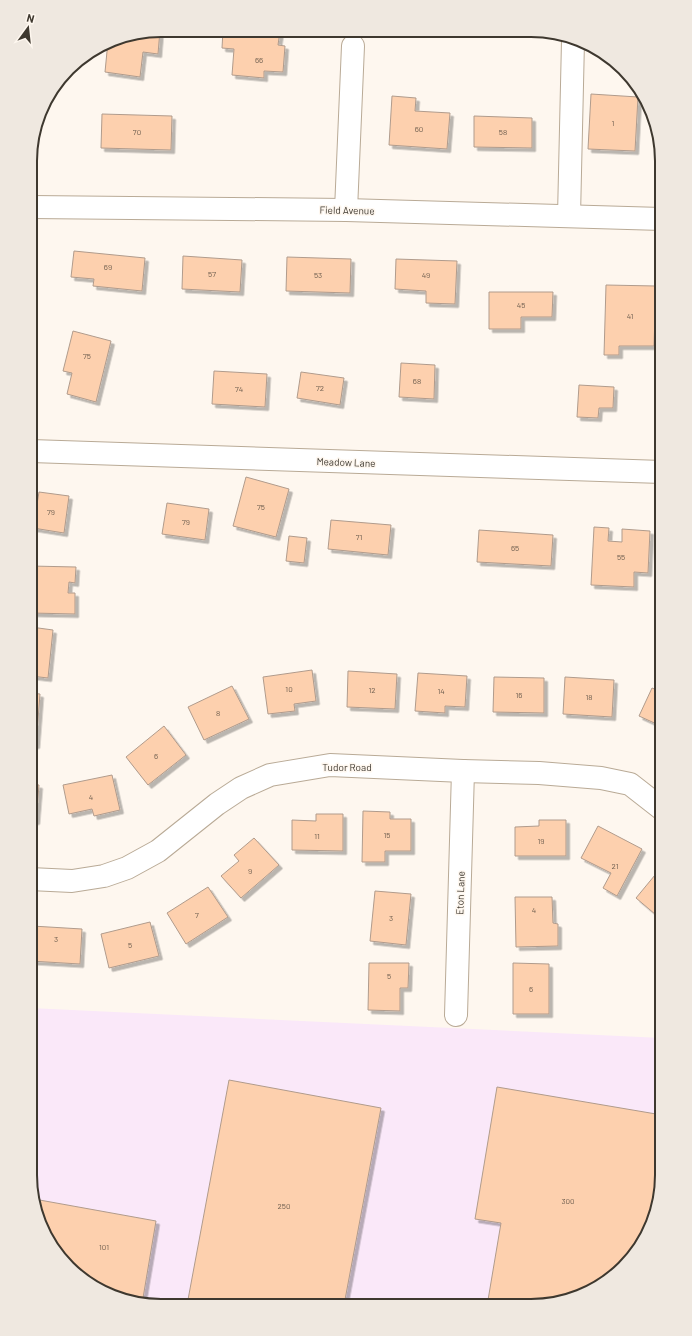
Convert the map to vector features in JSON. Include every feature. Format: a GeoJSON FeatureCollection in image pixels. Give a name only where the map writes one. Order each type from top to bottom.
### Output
{"type":"FeatureCollection","features":[{"type":"Feature","properties":{"kind":"street"},"geometry":{"type":"LineString","coordinates":[[569,216],[573,45]]}},
{"type":"Feature","properties":{"kind":"street"},"geometry":{"type":"LineString","coordinates":[[346,210],[353,46]]}},
{"type":"Feature","properties":{"kind":"street","name":"Field Avenue"},"geometry":{"type":"LineString","coordinates":[[37,207],[346,210],[655,219]]}},
{"type":"Feature","properties":{"kind":"street","name":"Meadow Lane"},"geometry":{"type":"LineString","coordinates":[[37,451],[655,472]]}},
{"type":"Feature","properties":{"kind":"street","name":"Tudor Road"},"geometry":{"type":"LineString","coordinates":[[37,879],[72,881],[104,876],[127,868],[158,851],[217,804],[240,788],[270,775],[330,765],[463,771],[539,772],[601,778],[630,784],[655,804]]}},
{"type":"Feature","properties":{"kind":"street","name":"Eton Lane"},"geometry":{"type":"LineString","coordinates":[[456,1015],[463,771]]}},
{"type":"Feature","properties":{"kind":"shaded area"},"geometry":{"type":"Polygon","coordinates":[[[37,1008],[655,1038],[655,1183],[653,1200],[646,1223],[629,1251],[619,1263],[607,1273],[586,1286],[556,1297],[531,1299],[161,1299],[144,1298],[113,1290],[85,1273],[68,1257],[50,1230],[39,1200],[37,1183],[37,1008]]]}},
{"type":"Feature","properties":{"kind":"building"},"geometry":{"type":"Polygon","coordinates":[[[159,37],[158,54],[143,52],[140,77],[105,72],[107,49],[136,39],[159,37]]]}},
{"type":"Feature","properties":{"kind":"building"},"geometry":{"type":"Polygon","coordinates":[[[223,37],[279,37],[278,45],[285,46],[283,72],[264,71],[264,78],[232,75],[234,49],[222,48],[223,37]]]}},
{"type":"Feature","properties":{"kind":"building"},"geometry":{"type":"Polygon","coordinates":[[[591,94],[637,97],[635,151],[588,149],[591,94]]]}},
{"type":"Feature","properties":{"kind":"building"},"geometry":{"type":"Polygon","coordinates":[[[392,96],[416,98],[415,111],[450,113],[447,149],[389,145],[392,96]]]}},
{"type":"Feature","properties":{"kind":"building"},"geometry":{"type":"Polygon","coordinates":[[[102,114],[172,116],[171,150],[101,148],[102,114]]]}},
{"type":"Feature","properties":{"kind":"building"},"geometry":{"type":"Polygon","coordinates":[[[474,116],[532,118],[532,148],[474,147],[474,116]]]}},
{"type":"Feature","properties":{"kind":"building"},"geometry":{"type":"Polygon","coordinates":[[[74,251],[145,258],[142,291],[93,286],[94,279],[71,277],[74,251]]]}},
{"type":"Feature","properties":{"kind":"building"},"geometry":{"type":"Polygon","coordinates":[[[183,256],[242,260],[240,292],[182,289],[183,256]]]}},
{"type":"Feature","properties":{"kind":"building"},"geometry":{"type":"Polygon","coordinates":[[[287,257],[351,259],[350,293],[286,291],[287,257]]]}},
{"type":"Feature","properties":{"kind":"building"},"geometry":{"type":"Polygon","coordinates":[[[396,259],[457,261],[455,304],[426,303],[426,291],[395,289],[396,259]]]}},
{"type":"Feature","properties":{"kind":"building"},"geometry":{"type":"Polygon","coordinates":[[[606,285],[655,286],[654,346],[619,346],[619,355],[604,355],[606,285]]]}},
{"type":"Feature","properties":{"kind":"building"},"geometry":{"type":"Polygon","coordinates":[[[489,292],[553,292],[552,317],[521,317],[521,329],[489,329],[489,292]]]}},
{"type":"Feature","properties":{"kind":"building"},"geometry":{"type":"Polygon","coordinates":[[[73,331],[111,341],[96,402],[67,394],[72,373],[63,371],[73,331]]]}},
{"type":"Feature","properties":{"kind":"building"},"geometry":{"type":"Polygon","coordinates":[[[401,363],[435,365],[434,399],[399,397],[401,363]]]}},
{"type":"Feature","properties":{"kind":"building"},"geometry":{"type":"Polygon","coordinates":[[[214,371],[267,374],[265,407],[212,404],[214,371]]]}},
{"type":"Feature","properties":{"kind":"building"},"geometry":{"type":"Polygon","coordinates":[[[301,372],[344,378],[340,405],[297,398],[301,372]]]}},
{"type":"Feature","properties":{"kind":"building"},"geometry":{"type":"Polygon","coordinates":[[[579,385],[614,387],[613,408],[599,408],[598,418],[577,417],[579,385]]]}},
{"type":"Feature","properties":{"kind":"building"},"geometry":{"type":"Polygon","coordinates":[[[246,477],[289,489],[276,537],[233,526],[246,477]]]}},
{"type":"Feature","properties":{"kind":"building"},"geometry":{"type":"Polygon","coordinates":[[[39,492],[69,496],[64,533],[37,529],[37,504],[39,492]]]}},
{"type":"Feature","properties":{"kind":"building"},"geometry":{"type":"Polygon","coordinates":[[[167,503],[209,509],[205,540],[162,534],[167,503]]]}},
{"type":"Feature","properties":{"kind":"building"},"geometry":{"type":"Polygon","coordinates":[[[331,520],[391,525],[388,555],[328,549],[331,520]]]}},
{"type":"Feature","properties":{"kind":"building"},"geometry":{"type":"Polygon","coordinates":[[[594,527],[609,528],[608,541],[622,542],[622,529],[650,531],[648,573],[634,572],[634,587],[591,585],[594,527]]]}},
{"type":"Feature","properties":{"kind":"building"},"geometry":{"type":"Polygon","coordinates":[[[479,530],[553,535],[551,566],[477,562],[479,530]]]}},
{"type":"Feature","properties":{"kind":"building"},"geometry":{"type":"Polygon","coordinates":[[[289,536],[307,538],[304,563],[286,561],[289,536]]]}},
{"type":"Feature","properties":{"kind":"building"},"geometry":{"type":"Polygon","coordinates":[[[37,566],[76,567],[75,583],[69,582],[68,593],[75,593],[75,614],[37,613],[37,566]]]}},
{"type":"Feature","properties":{"kind":"building"},"geometry":{"type":"Polygon","coordinates":[[[37,628],[53,630],[48,678],[37,677],[37,628]]]}},
{"type":"Feature","properties":{"kind":"building"},"geometry":{"type":"Polygon","coordinates":[[[312,670],[316,701],[294,704],[295,711],[268,714],[263,677],[312,670]]]}},
{"type":"Feature","properties":{"kind":"building"},"geometry":{"type":"Polygon","coordinates":[[[348,671],[397,674],[395,709],[347,707],[348,671]]]}},
{"type":"Feature","properties":{"kind":"building"},"geometry":{"type":"Polygon","coordinates":[[[418,673],[467,676],[465,707],[445,706],[445,713],[415,711],[418,673]]]}},
{"type":"Feature","properties":{"kind":"building"},"geometry":{"type":"Polygon","coordinates":[[[494,677],[544,678],[544,713],[493,712],[494,677]]]}},
{"type":"Feature","properties":{"kind":"building"},"geometry":{"type":"Polygon","coordinates":[[[565,677],[614,680],[612,717],[563,714],[565,677]]]}},
{"type":"Feature","properties":{"kind":"building"},"geometry":{"type":"Polygon","coordinates":[[[232,686],[249,719],[204,740],[188,707],[232,686]]]}},
{"type":"Feature","properties":{"kind":"building"},"geometry":{"type":"Polygon","coordinates":[[[652,688],[655,689],[655,723],[639,716],[652,688]]]}},
{"type":"Feature","properties":{"kind":"building"},"geometry":{"type":"Polygon","coordinates":[[[37,694],[40,694],[37,732],[37,694]]]}},
{"type":"Feature","properties":{"kind":"building"},"geometry":{"type":"Polygon","coordinates":[[[164,726],[186,755],[148,785],[126,757],[164,726]]]}},
{"type":"Feature","properties":{"kind":"building"},"geometry":{"type":"Polygon","coordinates":[[[112,775],[120,810],[94,816],[92,809],[69,814],[63,785],[112,775]]]}},
{"type":"Feature","properties":{"kind":"building"},"geometry":{"type":"Polygon","coordinates":[[[37,785],[39,785],[37,809],[37,785]]]}},
{"type":"Feature","properties":{"kind":"building"},"geometry":{"type":"Polygon","coordinates":[[[363,811],[390,812],[390,819],[411,819],[411,851],[385,851],[385,862],[362,862],[363,811]]]}},
{"type":"Feature","properties":{"kind":"building"},"geometry":{"type":"Polygon","coordinates":[[[316,814],[343,814],[343,851],[292,850],[292,820],[316,821],[316,814]]]}},
{"type":"Feature","properties":{"kind":"building"},"geometry":{"type":"Polygon","coordinates":[[[539,820],[566,820],[566,856],[515,856],[515,827],[539,826],[539,820]]]}},
{"type":"Feature","properties":{"kind":"building"},"geometry":{"type":"Polygon","coordinates":[[[598,826],[642,849],[617,896],[603,888],[611,873],[581,858],[598,826]]]}},
{"type":"Feature","properties":{"kind":"building"},"geometry":{"type":"Polygon","coordinates":[[[254,838],[279,865],[241,898],[221,876],[239,861],[234,855],[254,838]]]}},
{"type":"Feature","properties":{"kind":"building"},"geometry":{"type":"Polygon","coordinates":[[[655,875],[655,914],[636,898],[655,875]]]}},
{"type":"Feature","properties":{"kind":"building"},"geometry":{"type":"Polygon","coordinates":[[[208,887],[228,917],[186,944],[167,913],[208,887]]]}},
{"type":"Feature","properties":{"kind":"building"},"geometry":{"type":"Polygon","coordinates":[[[375,891],[411,894],[406,945],[370,941],[375,891]]]}},
{"type":"Feature","properties":{"kind":"building"},"geometry":{"type":"Polygon","coordinates":[[[515,897],[552,897],[553,923],[558,924],[558,946],[516,947],[515,897]]]}},
{"type":"Feature","properties":{"kind":"building"},"geometry":{"type":"Polygon","coordinates":[[[150,922],[159,956],[109,968],[101,934],[150,922]]]}},
{"type":"Feature","properties":{"kind":"building"},"geometry":{"type":"Polygon","coordinates":[[[37,926],[82,929],[80,964],[37,961],[37,926]]]}},
{"type":"Feature","properties":{"kind":"building"},"geometry":{"type":"Polygon","coordinates":[[[369,963],[409,963],[408,988],[400,988],[400,1011],[368,1010],[369,963]]]}},
{"type":"Feature","properties":{"kind":"building"},"geometry":{"type":"Polygon","coordinates":[[[513,963],[549,964],[549,1014],[513,1014],[513,963]]]}},
{"type":"Feature","properties":{"kind":"building"},"geometry":{"type":"Polygon","coordinates":[[[229,1080],[381,1108],[345,1299],[188,1299],[229,1080]]]}},
{"type":"Feature","properties":{"kind":"building"},"geometry":{"type":"Polygon","coordinates":[[[497,1087],[655,1114],[655,1183],[653,1200],[646,1223],[629,1251],[619,1263],[593,1282],[556,1297],[531,1299],[488,1299],[501,1223],[475,1219],[497,1087]]]}},
{"type":"Feature","properties":{"kind":"building"},"geometry":{"type":"Polygon","coordinates":[[[39,1200],[156,1221],[143,1298],[113,1290],[79,1268],[58,1244],[50,1230],[39,1200]]]}}]}
